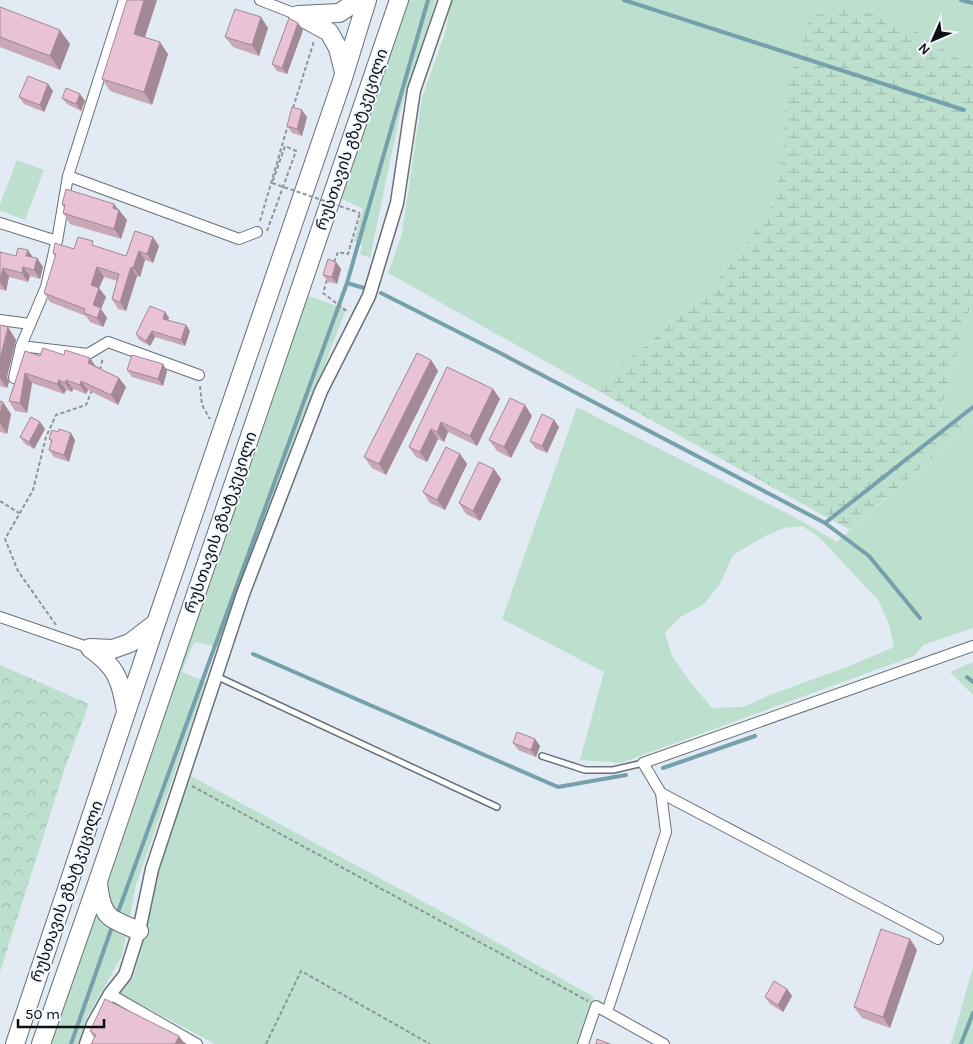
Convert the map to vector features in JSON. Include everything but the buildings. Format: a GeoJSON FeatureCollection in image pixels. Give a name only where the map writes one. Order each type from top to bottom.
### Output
{"type":"FeatureCollection","features":[{"type":"Feature","properties":{"kind":"highway"},"geometry":{"type":"LineString","coordinates":[[298,15],[339,13],[359,0]]}},
{"type":"Feature","properties":{"kind":"highway","name":"რუსთავის გზატკეცილი"},"geometry":{"type":"LineString","coordinates":[[15,1044],[367,0]]}},
{"type":"Feature","properties":{"kind":"highway","name":"რუსთავის გზატკეცილი"},"geometry":{"type":"LineString","coordinates":[[41,1044],[399,0]]}},
{"type":"Feature","properties":{"kind":"highway"},"geometry":{"type":"LineString","coordinates":[[298,15],[328,32],[338,48],[344,72]]}},
{"type":"Feature","properties":{"kind":"highway"},"geometry":{"type":"LineString","coordinates":[[90,648],[113,649],[130,643],[156,623]]}},
{"type":"Feature","properties":{"kind":"highway"},"geometry":{"type":"LineString","coordinates":[[90,648],[109,664],[117,678],[123,695],[126,713]]}},
{"type":"Feature","properties":{"kind":"highway"},"geometry":{"type":"LineString","coordinates":[[98,881],[101,900],[110,917],[133,928]]}},
{"type":"Feature","properties":{"kind":"highway"},"geometry":{"type":"LineString","coordinates":[[79,937],[87,928],[98,921],[110,917]]}},
{"type":"Feature","properties":{"kind":"street"},"geometry":{"type":"LineString","coordinates":[[14,378],[21,346],[46,287],[57,241],[68,176],[124,0]]}},
{"type":"Feature","properties":{"kind":"street"},"geometry":{"type":"LineString","coordinates":[[260,0],[298,15]]}},
{"type":"Feature","properties":{"kind":"street"},"geometry":{"type":"LineString","coordinates":[[86,1044],[93,1024],[110,994],[125,975],[133,928],[243,594],[321,391],[369,296],[397,203],[414,90],[445,0]]}},
{"type":"Feature","properties":{"kind":"street"},"geometry":{"type":"LineString","coordinates":[[68,176],[239,239],[257,232]]}},
{"type":"Feature","properties":{"kind":"street"},"geometry":{"type":"LineString","coordinates":[[0,223],[57,241]]}},
{"type":"Feature","properties":{"kind":"street"},"geometry":{"type":"LineString","coordinates":[[0,320],[30,324]]}},
{"type":"Feature","properties":{"kind":"street"},"geometry":{"type":"LineString","coordinates":[[21,346],[88,354],[108,342],[199,375]]}},
{"type":"Feature","properties":{"kind":"street"},"geometry":{"type":"LineString","coordinates":[[0,617],[90,648]]}},
{"type":"Feature","properties":{"kind":"street"},"geometry":{"type":"LineString","coordinates":[[607,1012],[666,832],[661,793],[643,763],[973,646]]}},
{"type":"Feature","properties":{"kind":"street"},"geometry":{"type":"LineString","coordinates":[[661,793],[938,939]]}},
{"type":"Feature","properties":{"kind":"street"},"geometry":{"type":"LineString","coordinates":[[110,994],[197,1044]]}},
{"type":"Feature","properties":{"kind":"street"},"geometry":{"type":"LineString","coordinates":[[583,1044],[596,1006],[664,1044]]}},
{"type":"Feature","properties":{"kind":"lane"},"geometry":{"type":"LineString","coordinates":[[216,676],[497,807]]}},
{"type":"Feature","properties":{"kind":"lane"},"geometry":{"type":"LineString","coordinates":[[542,756],[585,770],[612,770],[643,763]]}},
{"type":"Feature","properties":{"kind":"path"},"geometry":{"type":"LineString","coordinates":[[293,108],[319,27]]}},
{"type":"Feature","properties":{"kind":"path"},"geometry":{"type":"LineString","coordinates":[[290,117],[257,232],[267,232],[296,151],[286,146],[272,183],[360,213],[348,254],[338,252],[332,268]]}},
{"type":"Feature","properties":{"kind":"path"},"geometry":{"type":"LineString","coordinates":[[329,276],[323,293],[342,308]]}},
{"type":"Feature","properties":{"kind":"path"},"geometry":{"type":"LineString","coordinates":[[98,376],[108,342]]}},
{"type":"Feature","properties":{"kind":"path"},"geometry":{"type":"LineString","coordinates":[[199,375],[202,405],[220,436]]}},
{"type":"Feature","properties":{"kind":"path"},"geometry":{"type":"LineString","coordinates":[[64,638],[18,571],[6,539],[33,490],[46,438],[56,415],[86,404],[95,383]]}},
{"type":"Feature","properties":{"kind":"path"},"geometry":{"type":"LineString","coordinates":[[0,501],[19,513]]}},
{"type":"Feature","properties":{"kind":"path"},"geometry":{"type":"LineString","coordinates":[[181,780],[596,1006]]}},
{"type":"Feature","properties":{"kind":"path"},"geometry":{"type":"LineString","coordinates":[[266,1044],[301,970],[430,1044]]}},
{"type":"Feature","properties":{"kind":"green space"},"geometry":{"type":"Polygon","coordinates":[[[405,0],[436,0],[401,109],[370,258],[360,254],[362,245],[354,241],[363,209],[338,197],[405,0]]]}},
{"type":"Feature","properties":{"kind":"green space"},"geometry":{"type":"Polygon","coordinates":[[[451,0],[973,0],[973,68],[917,32],[785,94],[783,154],[771,211],[712,286],[643,348],[593,388],[388,273],[402,234],[422,98],[446,30],[451,0]]]}},
{"type":"Feature","properties":{"kind":"green space"},"geometry":{"type":"Polygon","coordinates":[[[849,5],[917,32],[973,68],[973,296],[940,412],[973,422],[850,530],[593,388],[643,348],[712,286],[771,211],[783,154],[785,94],[810,17],[849,5]]]}},
{"type":"Feature","properties":{"kind":"green space"},"geometry":{"type":"Polygon","coordinates":[[[17,160],[44,170],[25,220],[0,210],[0,204],[17,160]]]}},
{"type":"Feature","properties":{"kind":"green space"},"geometry":{"type":"Polygon","coordinates":[[[308,296],[346,309],[218,647],[194,642],[182,672],[206,682],[136,885],[122,956],[86,1019],[78,1044],[46,1044],[308,296]]]}},
{"type":"Feature","properties":{"kind":"green space"},"geometry":{"type":"Polygon","coordinates":[[[973,296],[973,421],[940,413],[973,296]]]}},
{"type":"Feature","properties":{"kind":"green space"},"geometry":{"type":"Polygon","coordinates":[[[577,407],[796,518],[837,542],[973,422],[973,628],[923,645],[914,656],[621,763],[580,760],[604,672],[502,619],[577,407]],[[802,526],[784,528],[767,535],[733,555],[720,584],[704,604],[680,617],[665,633],[672,656],[690,682],[712,708],[743,707],[894,647],[889,624],[878,600],[819,537],[802,526]]]}},
{"type":"Feature","properties":{"kind":"green space"},"geometry":{"type":"Polygon","coordinates":[[[973,662],[973,695],[950,672],[973,662]]]}},
{"type":"Feature","properties":{"kind":"green space"},"geometry":{"type":"Polygon","coordinates":[[[0,665],[89,704],[66,765],[0,972],[0,665]]]}},
{"type":"Feature","properties":{"kind":"green space"},"geometry":{"type":"Polygon","coordinates":[[[191,776],[457,920],[594,997],[577,1044],[215,1044],[119,993],[133,978],[145,937],[157,871],[191,776]]]}},
{"type":"Feature","properties":{"kind":"green space"},"geometry":{"type":"Polygon","coordinates":[[[973,967],[973,1044],[951,1044],[973,967]]]}},
{"type":"Feature","properties":{"kind":"waterway"},"geometry":{"type":"LineString","coordinates":[[117,915],[347,283],[428,0]]}},
{"type":"Feature","properties":{"kind":"waterway"},"geometry":{"type":"LineString","coordinates":[[624,0],[964,110]]}},
{"type":"Feature","properties":{"kind":"waterway"},"geometry":{"type":"LineString","coordinates":[[961,0],[973,3]]}},
{"type":"Feature","properties":{"kind":"waterway"},"geometry":{"type":"LineString","coordinates":[[347,283],[364,288]]}},
{"type":"Feature","properties":{"kind":"waterway"},"geometry":{"type":"LineString","coordinates":[[381,293],[825,523],[869,556],[920,618]]}},
{"type":"Feature","properties":{"kind":"waterway"},"geometry":{"type":"LineString","coordinates":[[825,523],[973,407]]}},
{"type":"Feature","properties":{"kind":"waterway"},"geometry":{"type":"LineString","coordinates":[[253,654],[558,787],[626,775]]}},
{"type":"Feature","properties":{"kind":"waterway"},"geometry":{"type":"LineString","coordinates":[[967,677],[973,682]]}},
{"type":"Feature","properties":{"kind":"waterway"},"geometry":{"type":"LineString","coordinates":[[663,768],[755,736]]}},
{"type":"Feature","properties":{"kind":"waterway"},"geometry":{"type":"LineString","coordinates":[[71,1044],[113,924]]}},
{"type":"Feature","properties":{"kind":"waterway"},"geometry":{"type":"LineString","coordinates":[[961,1044],[973,1013]]}}]}
